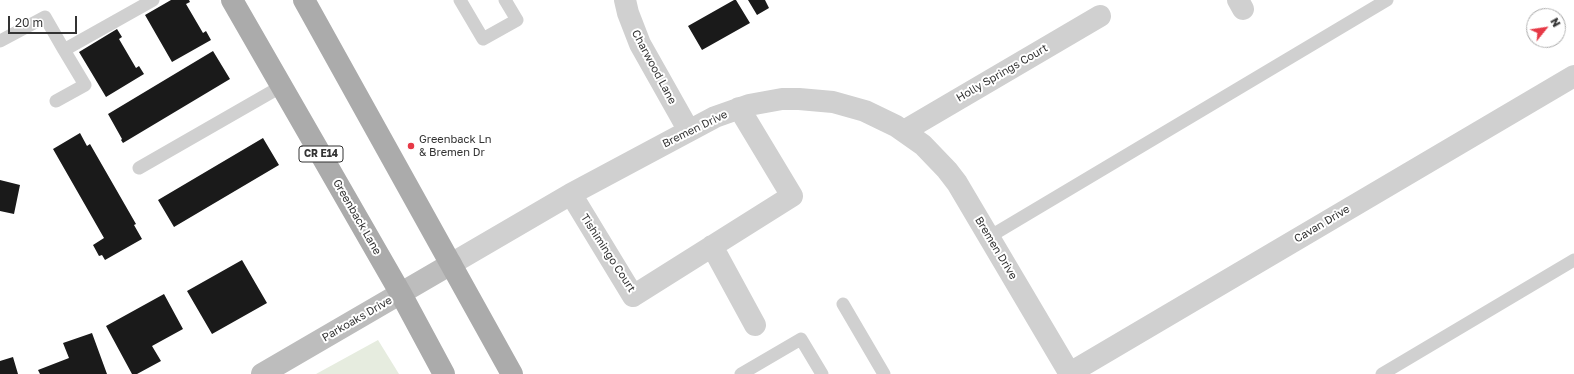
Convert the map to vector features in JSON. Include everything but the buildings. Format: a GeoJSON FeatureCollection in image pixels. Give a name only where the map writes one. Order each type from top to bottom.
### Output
{"type":"FeatureCollection","features":[{"type":"Feature","properties":{"kind":"main road","name":"Greenback Lane"},"geometry":{"type":"LineString","coordinates":[[232,0],[401,294],[444,374]]}},
{"type":"Feature","properties":{"kind":"main road"},"geometry":{"type":"LineString","coordinates":[[304,0],[512,374]]}},
{"type":"Feature","properties":{"kind":"street","name":"Charwood Lane"},"geometry":{"type":"LineString","coordinates":[[625,0],[628,13],[640,44],[689,131]]}},
{"type":"Feature","properties":{"kind":"street","name":"Holly Springs Court"},"geometry":{"type":"LineString","coordinates":[[904,131],[1100,16]]}},
{"type":"Feature","properties":{"kind":"street","name":"Cavan Drive"},"geometry":{"type":"LineString","coordinates":[[1070,374],[1574,76]]}},
{"type":"Feature","properties":{"kind":"street","name":"Bremen Drive"},"geometry":{"type":"LineString","coordinates":[[451,264],[571,194],[715,117],[748,105],[782,99],[833,102],[865,111],[904,131],[923,145],[947,170],[957,183],[1070,374]]}},
{"type":"Feature","properties":{"kind":"street","name":"Tishimingo Court"},"geometry":{"type":"LineString","coordinates":[[571,194],[633,296],[792,196],[739,108]]}},
{"type":"Feature","properties":{"kind":"street"},"geometry":{"type":"LineString","coordinates":[[712,246],[755,325]]}},
{"type":"Feature","properties":{"kind":"street","name":"Parkoaks Drive"},"geometry":{"type":"LineString","coordinates":[[262,374],[451,264]]}},
{"type":"Feature","properties":{"kind":"lane"},"geometry":{"type":"LineString","coordinates":[[64,50],[153,0]]}},
{"type":"Feature","properties":{"kind":"lane"},"geometry":{"type":"LineString","coordinates":[[460,0],[483,39],[516,20],[505,0]]}},
{"type":"Feature","properties":{"kind":"lane"},"geometry":{"type":"LineString","coordinates":[[989,237],[1387,0]]}},
{"type":"Feature","properties":{"kind":"lane"},"geometry":{"type":"LineString","coordinates":[[0,41],[44,17],[85,85],[56,101]]}},
{"type":"Feature","properties":{"kind":"lane"},"geometry":{"type":"LineString","coordinates":[[139,168],[282,86]]}},
{"type":"Feature","properties":{"kind":"lane"},"geometry":{"type":"LineString","coordinates":[[1382,374],[1574,260]]}},
{"type":"Feature","properties":{"kind":"lane"},"geometry":{"type":"LineString","coordinates":[[843,304],[884,374]]}},
{"type":"Feature","properties":{"kind":"lane"},"geometry":{"type":"LineString","coordinates":[[741,374],[801,339],[822,374]]}},
{"type":"Feature","properties":{"kind":"shaded area"},"geometry":{"type":"Polygon","coordinates":[[[378,340],[399,374],[316,374],[378,340]]]}},
{"type":"Feature","properties":{"kind":"place","name":"Greenback Ln & Bremen Dr"},"geometry":{"type":"Point","coordinates":[411,146]}}]}
